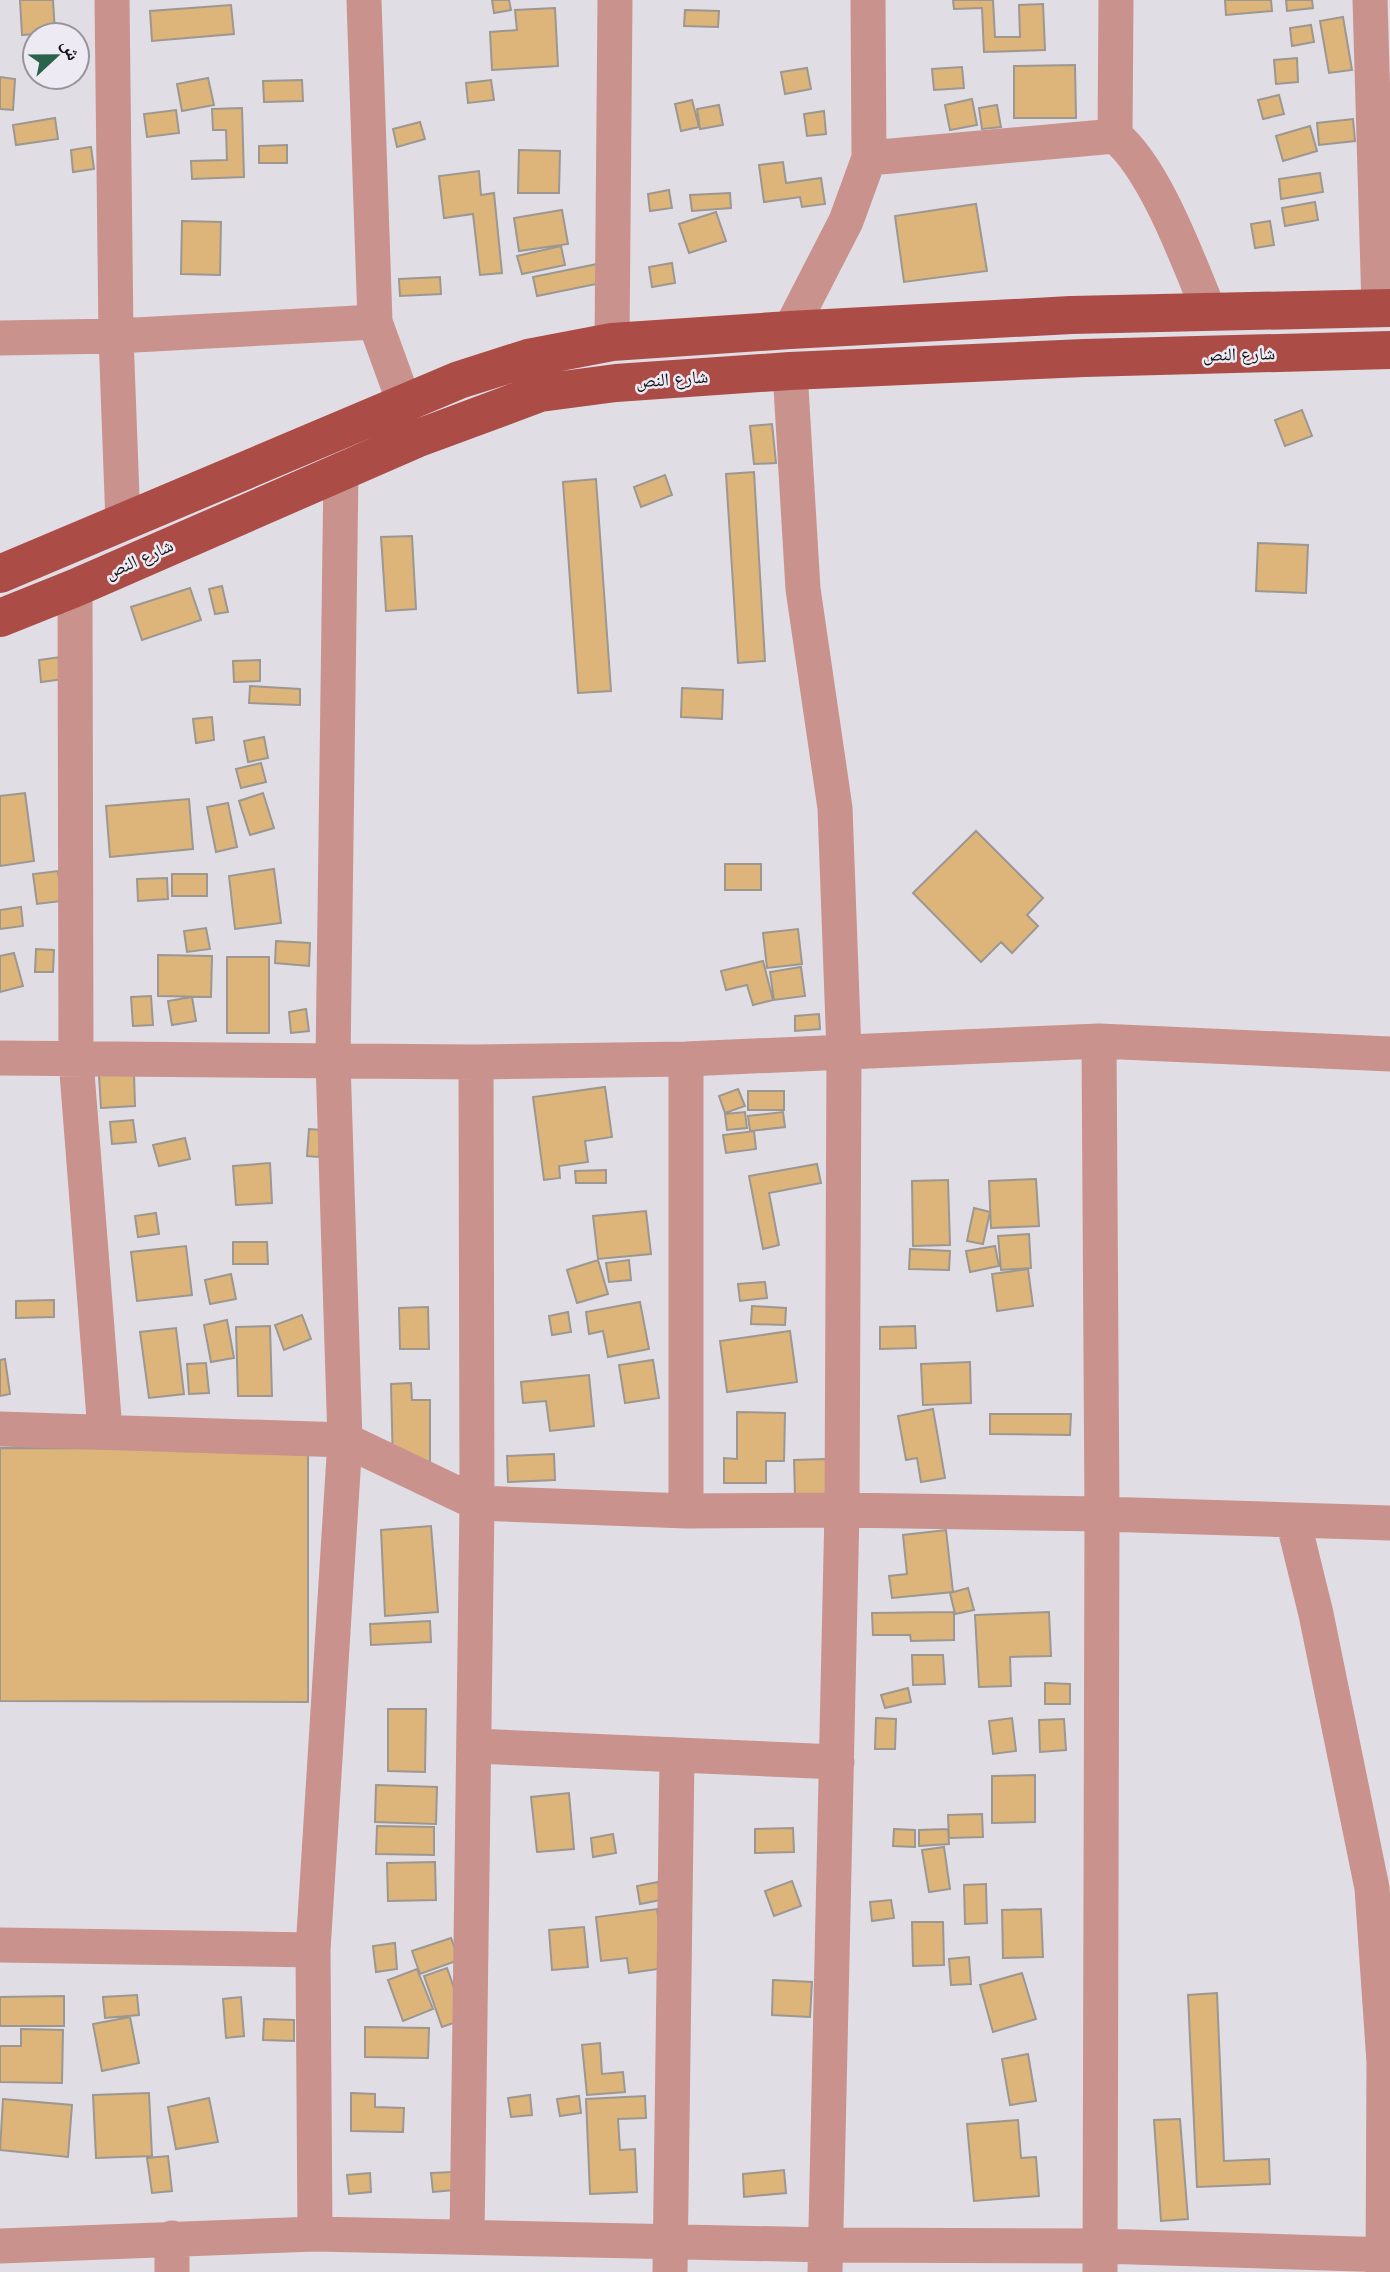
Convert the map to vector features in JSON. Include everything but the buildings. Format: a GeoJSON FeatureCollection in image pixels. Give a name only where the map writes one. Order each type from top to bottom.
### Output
{"type":"FeatureCollection","features":[{"type":"Feature","properties":{"kind":"main road"},"geometry":{"type":"LineString","coordinates":[[0,574],[404,402],[506,364],[558,351],[612,342],[1072,315],[1384,308]]}},
{"type":"Feature","properties":{"kind":"main road","name":"شارع النص"},"geometry":{"type":"LineString","coordinates":[[0,618],[75,588],[341,470],[470,417],[540,393],[617,383],[790,371],[1084,358],[1390,350]]}},
{"type":"Feature","properties":{"kind":"street"},"geometry":{"type":"LineString","coordinates":[[112,0],[116,336],[123,523]]}},
{"type":"Feature","properties":{"kind":"street"},"geometry":{"type":"LineString","coordinates":[[365,0],[375,322],[404,402]]}},
{"type":"Feature","properties":{"kind":"street"},"geometry":{"type":"LineString","coordinates":[[612,342],[615,0]]}},
{"type":"Feature","properties":{"kind":"street"},"geometry":{"type":"LineString","coordinates":[[790,330],[846,221],[869,158],[868,0]]}},
{"type":"Feature","properties":{"kind":"street"},"geometry":{"type":"LineString","coordinates":[[1115,136],[1116,0]]}},
{"type":"Feature","properties":{"kind":"street"},"geometry":{"type":"LineString","coordinates":[[1370,0],[1384,308]]}},
{"type":"Feature","properties":{"kind":"street"},"geometry":{"type":"LineString","coordinates":[[869,158],[1115,136],[1126,146],[1150,180],[1209,311]]}},
{"type":"Feature","properties":{"kind":"street"},"geometry":{"type":"LineString","coordinates":[[0,338],[116,336],[375,322]]}},
{"type":"Feature","properties":{"kind":"street"},"geometry":{"type":"LineString","coordinates":[[790,371],[803,589],[835,808],[844,1052],[842,1510],[826,2259]]}},
{"type":"Feature","properties":{"kind":"street"},"geometry":{"type":"LineString","coordinates":[[315,2234],[313,1950],[345,1440],[333,1061],[341,470]]}},
{"type":"Feature","properties":{"kind":"street"},"geometry":{"type":"LineString","coordinates":[[75,588],[76,1060],[105,1431]]}},
{"type":"Feature","properties":{"kind":"street"},"geometry":{"type":"LineString","coordinates":[[1099,1041],[1102,1514],[1100,2259]]}},
{"type":"Feature","properties":{"kind":"street"},"geometry":{"type":"LineString","coordinates":[[0,1058],[476,1062],[686,1059],[1099,1041],[1390,1054]]}},
{"type":"Feature","properties":{"kind":"street"},"geometry":{"type":"LineString","coordinates":[[686,1059],[686,1511]]}},
{"type":"Feature","properties":{"kind":"street"},"geometry":{"type":"LineString","coordinates":[[467,2236],[477,1503],[476,1062]]}},
{"type":"Feature","properties":{"kind":"street"},"geometry":{"type":"LineString","coordinates":[[0,1429],[345,1440],[477,1503],[686,1511],[842,1510],[1102,1514],[1390,1524]]}},
{"type":"Feature","properties":{"kind":"street"},"geometry":{"type":"LineString","coordinates":[[0,2246],[172,2255],[315,2234],[467,2236],[670,2256],[1385,2261],[1384,2062],[1372,1888],[1316,1614],[1293,1520]]}},
{"type":"Feature","properties":{"kind":"street"},"geometry":{"type":"LineString","coordinates":[[474,1746],[837,1762]]}},
{"type":"Feature","properties":{"kind":"street"},"geometry":{"type":"LineString","coordinates":[[670,2256],[677,1756]]}},
{"type":"Feature","properties":{"kind":"street"},"geometry":{"type":"LineString","coordinates":[[0,1945],[313,1950]]}}]}
